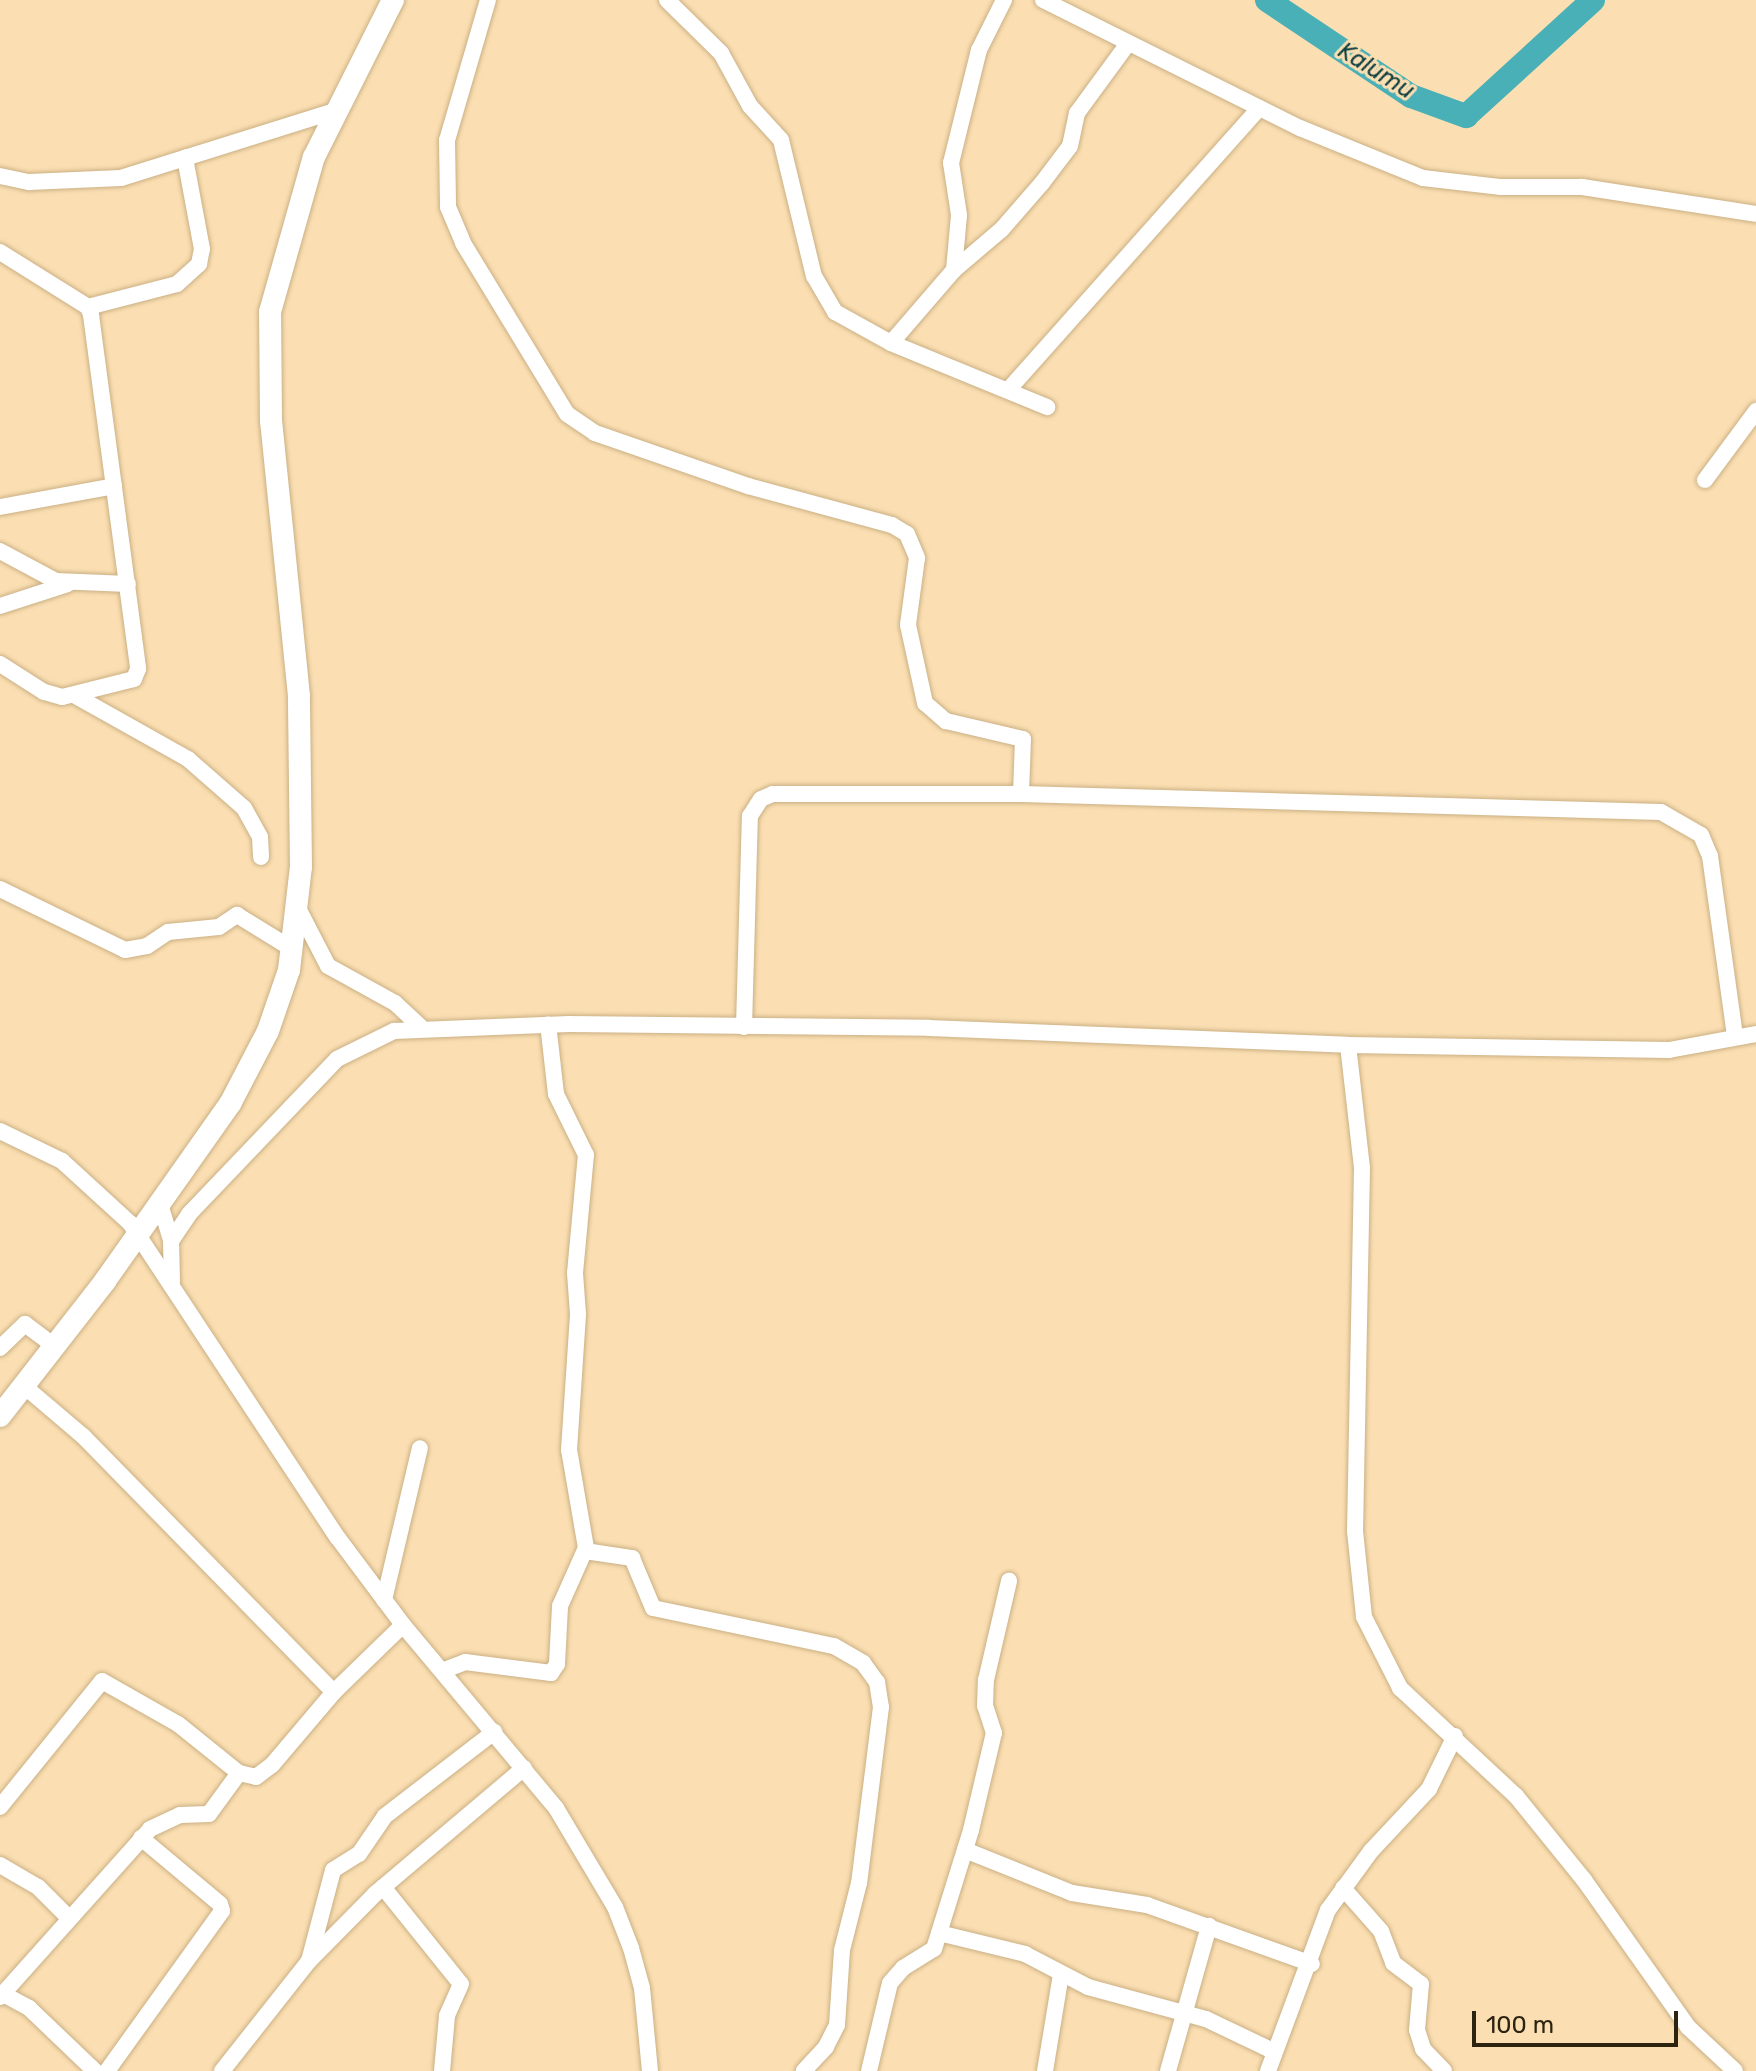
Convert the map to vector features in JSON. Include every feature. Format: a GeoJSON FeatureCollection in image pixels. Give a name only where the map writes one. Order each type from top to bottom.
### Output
{"type":"FeatureCollection","features":[{"type":"Feature","properties":{"kind":"street"},"geometry":{"type":"LineString","coordinates":[[0,1416],[56,1347],[160,1204],[253,1065],[294,950],[300,912],[299,696],[271,421],[269,327],[301,195],[332,112],[393,0]]}},
{"type":"Feature","properties":{"kind":"street"},"geometry":{"type":"LineString","coordinates":[[488,0],[447,140],[448,207],[463,243],[567,414],[595,433],[748,486],[892,525],[907,534],[917,558],[908,625],[925,703],[946,721],[1023,739],[1021,794]]}},
{"type":"Feature","properties":{"kind":"street"},"geometry":{"type":"LineString","coordinates":[[667,0],[721,53],[750,106],[781,140],[814,276],[830,306],[849,323],[891,343],[1047,407]]}},
{"type":"Feature","properties":{"kind":"street"},"geometry":{"type":"LineString","coordinates":[[954,270],[959,215],[951,163],[979,50],[1004,0]]}},
{"type":"Feature","properties":{"kind":"street"},"geometry":{"type":"LineString","coordinates":[[1043,0],[1127,45],[1259,108],[1423,178],[1501,187],[1582,187],[1752,216]]}},
{"type":"Feature","properties":{"kind":"street"},"geometry":{"type":"LineString","coordinates":[[891,343],[954,270],[1002,229],[1042,183],[1070,146],[1077,113],[1127,45]]}},
{"type":"Feature","properties":{"kind":"street"},"geometry":{"type":"LineString","coordinates":[[1009,389],[1259,108]]}},
{"type":"Feature","properties":{"kind":"street"},"geometry":{"type":"LineString","coordinates":[[0,176],[29,182],[109,179],[332,112]]}},
{"type":"Feature","properties":{"kind":"street"},"geometry":{"type":"LineString","coordinates":[[0,252],[88,307],[177,284],[199,264],[202,249],[185,158]]}},
{"type":"Feature","properties":{"kind":"street"},"geometry":{"type":"LineString","coordinates":[[0,664],[52,696],[74,695],[137,675],[128,584],[88,307]]}},
{"type":"Feature","properties":{"kind":"street"},"geometry":{"type":"LineString","coordinates":[[1705,480],[1756,411]]}},
{"type":"Feature","properties":{"kind":"street"},"geometry":{"type":"LineString","coordinates":[[0,507],[114,486]]}},
{"type":"Feature","properties":{"kind":"street"},"geometry":{"type":"LineString","coordinates":[[0,551],[68,584]]}},
{"type":"Feature","properties":{"kind":"street"},"geometry":{"type":"LineString","coordinates":[[0,606],[68,584],[128,584]]}},
{"type":"Feature","properties":{"kind":"street"},"geometry":{"type":"LineString","coordinates":[[74,695],[188,759],[244,808],[260,837],[261,857]]}},
{"type":"Feature","properties":{"kind":"street"},"geometry":{"type":"LineString","coordinates":[[744,1027],[750,816],[761,799],[773,794],[1021,794],[1661,812],[1701,835],[1710,856],[1735,1036]]}},
{"type":"Feature","properties":{"kind":"street"},"geometry":{"type":"LineString","coordinates":[[0,889],[125,950],[147,946],[168,932],[219,927],[237,915],[294,950]]}},
{"type":"Feature","properties":{"kind":"street"},"geometry":{"type":"LineString","coordinates":[[300,912],[328,966],[395,1003],[421,1027]]}},
{"type":"Feature","properties":{"kind":"street"},"geometry":{"type":"LineString","coordinates":[[442,1671],[465,1662],[551,1673],[557,1664],[560,1606],[585,1551],[569,1450],[578,1314],[575,1273],[586,1155],[556,1094],[548,1024]]}},
{"type":"Feature","properties":{"kind":"street"},"geometry":{"type":"LineString","coordinates":[[171,1241],[189,1214],[337,1059],[381,1034],[421,1027],[548,1024],[1036,1030],[1348,1045],[1669,1050],[1756,1034]]}},
{"type":"Feature","properties":{"kind":"street"},"geometry":{"type":"LineString","coordinates":[[1348,1045],[1362,1168],[1355,1531],[1359,1591],[1373,1640],[1400,1688],[1455,1736],[1543,1826],[1688,2027],[1735,2071]]}},
{"type":"Feature","properties":{"kind":"street"},"geometry":{"type":"LineString","coordinates":[[0,1131],[62,1161],[138,1233],[269,1439],[384,1600],[556,1808],[615,1907],[642,1988],[650,2071]]}},
{"type":"Feature","properties":{"kind":"street"},"geometry":{"type":"LineString","coordinates":[[160,1204],[171,1241],[172,1282]]}},
{"type":"Feature","properties":{"kind":"street"},"geometry":{"type":"LineString","coordinates":[[0,1348],[25,1324],[56,1347]]}},
{"type":"Feature","properties":{"kind":"street"},"geometry":{"type":"LineString","coordinates":[[24,1386],[84,1437],[334,1692]]}},
{"type":"Feature","properties":{"kind":"street"},"geometry":{"type":"LineString","coordinates":[[384,1600],[420,1448]]}},
{"type":"Feature","properties":{"kind":"street"},"geometry":{"type":"LineString","coordinates":[[585,1551],[632,1558],[653,1608],[834,1646],[863,1663],[877,1682],[881,1707],[859,1883],[842,1950],[837,2025],[826,2047],[804,2071]]}},
{"type":"Feature","properties":{"kind":"street"},"geometry":{"type":"LineString","coordinates":[[869,2071],[890,1983],[903,1968],[928,1956],[939,1933],[965,1850],[992,1746],[994,1733],[984,1696],[1009,1581]]}},
{"type":"Feature","properties":{"kind":"street"},"geometry":{"type":"LineString","coordinates":[[0,1807],[102,1681],[178,1724],[239,1773],[256,1777],[272,1765],[334,1692],[403,1625]]}},
{"type":"Feature","properties":{"kind":"street"},"geometry":{"type":"LineString","coordinates":[[309,1961],[333,1870],[359,1854],[385,1816],[494,1732]]}},
{"type":"Feature","properties":{"kind":"street"},"geometry":{"type":"LineString","coordinates":[[1268,2071],[1312,1964],[1328,1910],[1343,1888],[1429,1789],[1455,1736]]}},
{"type":"Feature","properties":{"kind":"street"},"geometry":{"type":"LineString","coordinates":[[222,2071],[309,1961],[383,1887],[524,1768]]}},
{"type":"Feature","properties":{"kind":"street"},"geometry":{"type":"LineString","coordinates":[[95,2071],[29,2008],[2,1996],[67,1916],[141,1838],[167,1819],[209,1814],[239,1773]]}},
{"type":"Feature","properties":{"kind":"street"},"geometry":{"type":"LineString","coordinates":[[107,2071],[222,1911],[220,1904],[141,1838]]}},
{"type":"Feature","properties":{"kind":"street"},"geometry":{"type":"LineString","coordinates":[[965,1850],[1072,1893],[1134,1902],[1312,1964]]}},
{"type":"Feature","properties":{"kind":"street"},"geometry":{"type":"LineString","coordinates":[[0,1865],[38,1887],[67,1916]]}},
{"type":"Feature","properties":{"kind":"street"},"geometry":{"type":"LineString","coordinates":[[383,1887],[461,1984],[447,2016],[442,2071]]}},
{"type":"Feature","properties":{"kind":"street"},"geometry":{"type":"LineString","coordinates":[[1343,1888],[1381,1931],[1393,1963],[1421,1984],[1417,2030],[1423,2049],[1444,2071]]}},
{"type":"Feature","properties":{"kind":"street"},"geometry":{"type":"LineString","coordinates":[[1168,2071],[1187,2013],[1209,1926]]}},
{"type":"Feature","properties":{"kind":"street"},"geometry":{"type":"LineString","coordinates":[[939,1933],[1025,1954],[1111,1996],[1187,2013],[1240,2032],[1275,2052]]}},
{"type":"Feature","properties":{"kind":"street"},"geometry":{"type":"LineString","coordinates":[[1045,2071],[1061,1974]]}},
{"type":"Feature","properties":{"kind":"waterway","name":"Kalumu"},"geometry":{"type":"LineString","coordinates":[[1267,0],[1411,96],[1466,116],[1593,0]]}}]}
